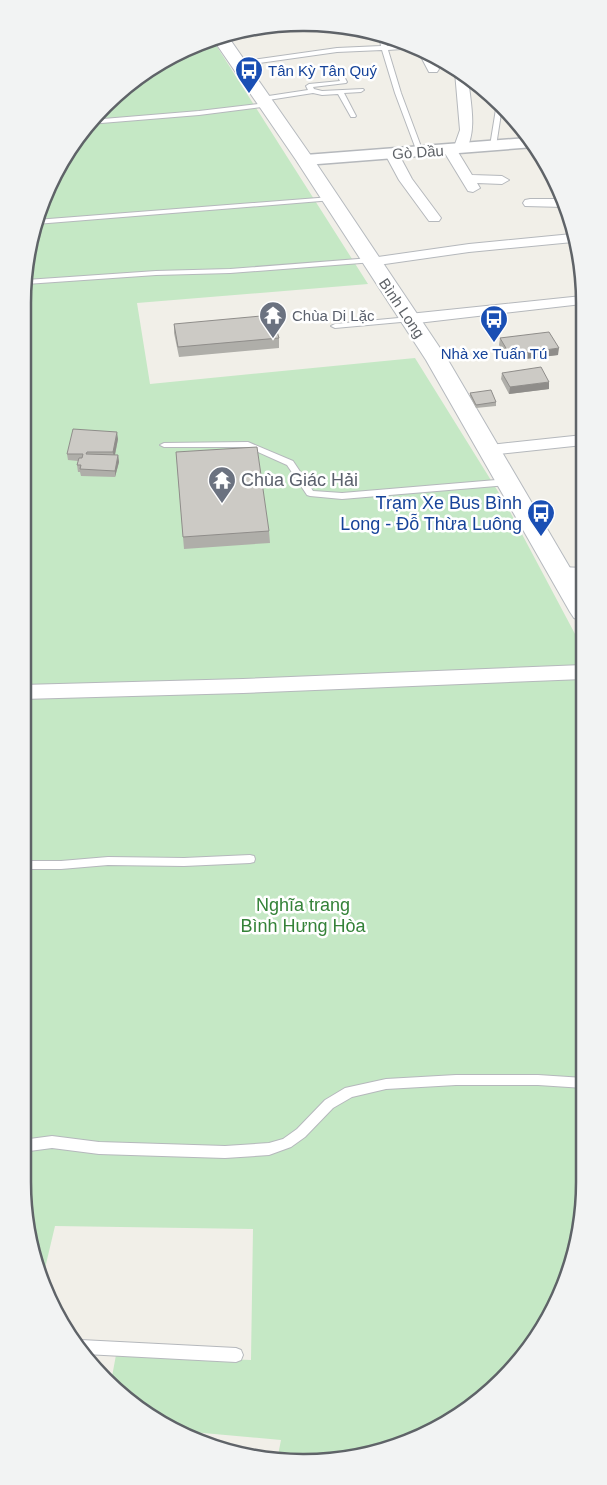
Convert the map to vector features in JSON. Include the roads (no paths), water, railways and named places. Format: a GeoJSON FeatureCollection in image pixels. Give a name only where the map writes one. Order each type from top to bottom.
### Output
{"type":"FeatureCollection","features":[{"type":"Feature","properties":{"kind":"main road","name":"Bình Long"},"geometry":{"type":"LineString","coordinates":[[224,44],[305,160],[437,360],[576,599]]}},
{"type":"Feature","properties":{"kind":"street"},"geometry":{"type":"LineString","coordinates":[[430,62],[433,69]]}},
{"type":"Feature","properties":{"kind":"street"},"geometry":{"type":"LineString","coordinates":[[462,83],[466,130],[455,149],[471,183],[502,180]]}},
{"type":"Feature","properties":{"kind":"street","name":"Gò Dầu"},"geometry":{"type":"LineString","coordinates":[[305,160],[523,144]]}},
{"type":"Feature","properties":{"kind":"street"},"geometry":{"type":"LineString","coordinates":[[392,154],[406,180],[434,218]]}},
{"type":"Feature","properties":{"kind":"street"},"geometry":{"type":"LineString","coordinates":[[530,203],[556,203]]}},
{"type":"Feature","properties":{"kind":"street"},"geometry":{"type":"LineString","coordinates":[[371,261],[469,248],[568,239]]}},
{"type":"Feature","properties":{"kind":"street"},"geometry":{"type":"LineString","coordinates":[[409,319],[576,301]]}},
{"type":"Feature","properties":{"kind":"street"},"geometry":{"type":"LineString","coordinates":[[490,450],[576,441]]}},
{"type":"Feature","properties":{"kind":"street"},"geometry":{"type":"LineString","coordinates":[[562,573],[576,574]]}},
{"type":"Feature","properties":{"kind":"street"},"geometry":{"type":"LineString","coordinates":[[31,692],[243,686],[576,672]]}},
{"type":"Feature","properties":{"kind":"lane"},"geometry":{"type":"LineString","coordinates":[[385,44],[398,93],[420,152]]}},
{"type":"Feature","properties":{"kind":"lane"},"geometry":{"type":"LineString","coordinates":[[238,64],[337,50],[396,48]]}},
{"type":"Feature","properties":{"kind":"lane"},"geometry":{"type":"LineString","coordinates":[[313,92],[310,86],[344,82],[337,69]]}},
{"type":"Feature","properties":{"kind":"lane"},"geometry":{"type":"LineString","coordinates":[[102,121],[199,113],[313,92],[361,90]]}},
{"type":"Feature","properties":{"kind":"lane"},"geometry":{"type":"LineString","coordinates":[[340,92],[353,116]]}},
{"type":"Feature","properties":{"kind":"lane"},"geometry":{"type":"LineString","coordinates":[[493,146],[498,113]]}},
{"type":"Feature","properties":{"kind":"lane"},"geometry":{"type":"LineString","coordinates":[[44,221],[331,199]]}},
{"type":"Feature","properties":{"kind":"lane"},"geometry":{"type":"LineString","coordinates":[[32,282],[371,261]]}},
{"type":"Feature","properties":{"kind":"lane"},"geometry":{"type":"LineString","coordinates":[[335,326],[409,319]]}},
{"type":"Feature","properties":{"kind":"lane"},"geometry":{"type":"LineString","coordinates":[[164,445],[248,444],[290,463],[310,493],[342,496],[508,482]]}},
{"type":"Feature","properties":{"kind":"lane"},"geometry":{"type":"LineString","coordinates":[[31,865],[60,865],[108,861],[184,862],[250,859]]}},
{"type":"Feature","properties":{"kind":"lane"},"geometry":{"type":"LineString","coordinates":[[31,1145],[52,1142],[99,1148],[216,1152],[269,1149],[287,1143],[301,1134],[329,1104],[349,1092],[386,1084],[456,1080],[538,1080],[576,1082]]}},
{"type":"Feature","properties":{"kind":"lane"},"geometry":{"type":"LineString","coordinates":[[88,1347],[236,1355]]}},
{"type":"Feature","properties":{"kind":"place","name":"Tân Kỳ Tân Quý"},"geometry":{"type":"Point","coordinates":[249,94]}},
{"type":"Feature","properties":{"kind":"place","name":"Chùa Di Lặc"},"geometry":{"type":"Point","coordinates":[273,339]}},
{"type":"Feature","properties":{"kind":"place","name":"Nhà xe Tuấn Tú"},"geometry":{"type":"Point","coordinates":[494,343]}},
{"type":"Feature","properties":{"kind":"place","name":"Chùa Giác Hải"},"geometry":{"type":"Point","coordinates":[222,504]}},
{"type":"Feature","properties":{"kind":"place","name":"Trạm Xe Bus Bình Long - Đỗ Thừa Luông"},"geometry":{"type":"Point","coordinates":[541,537]}},
{"type":"Feature","properties":{"kind":"park label","name":"Nghĩa trang Bình Hưng Hòa"},"geometry":{"type":"Point","coordinates":[303,915]}}]}
